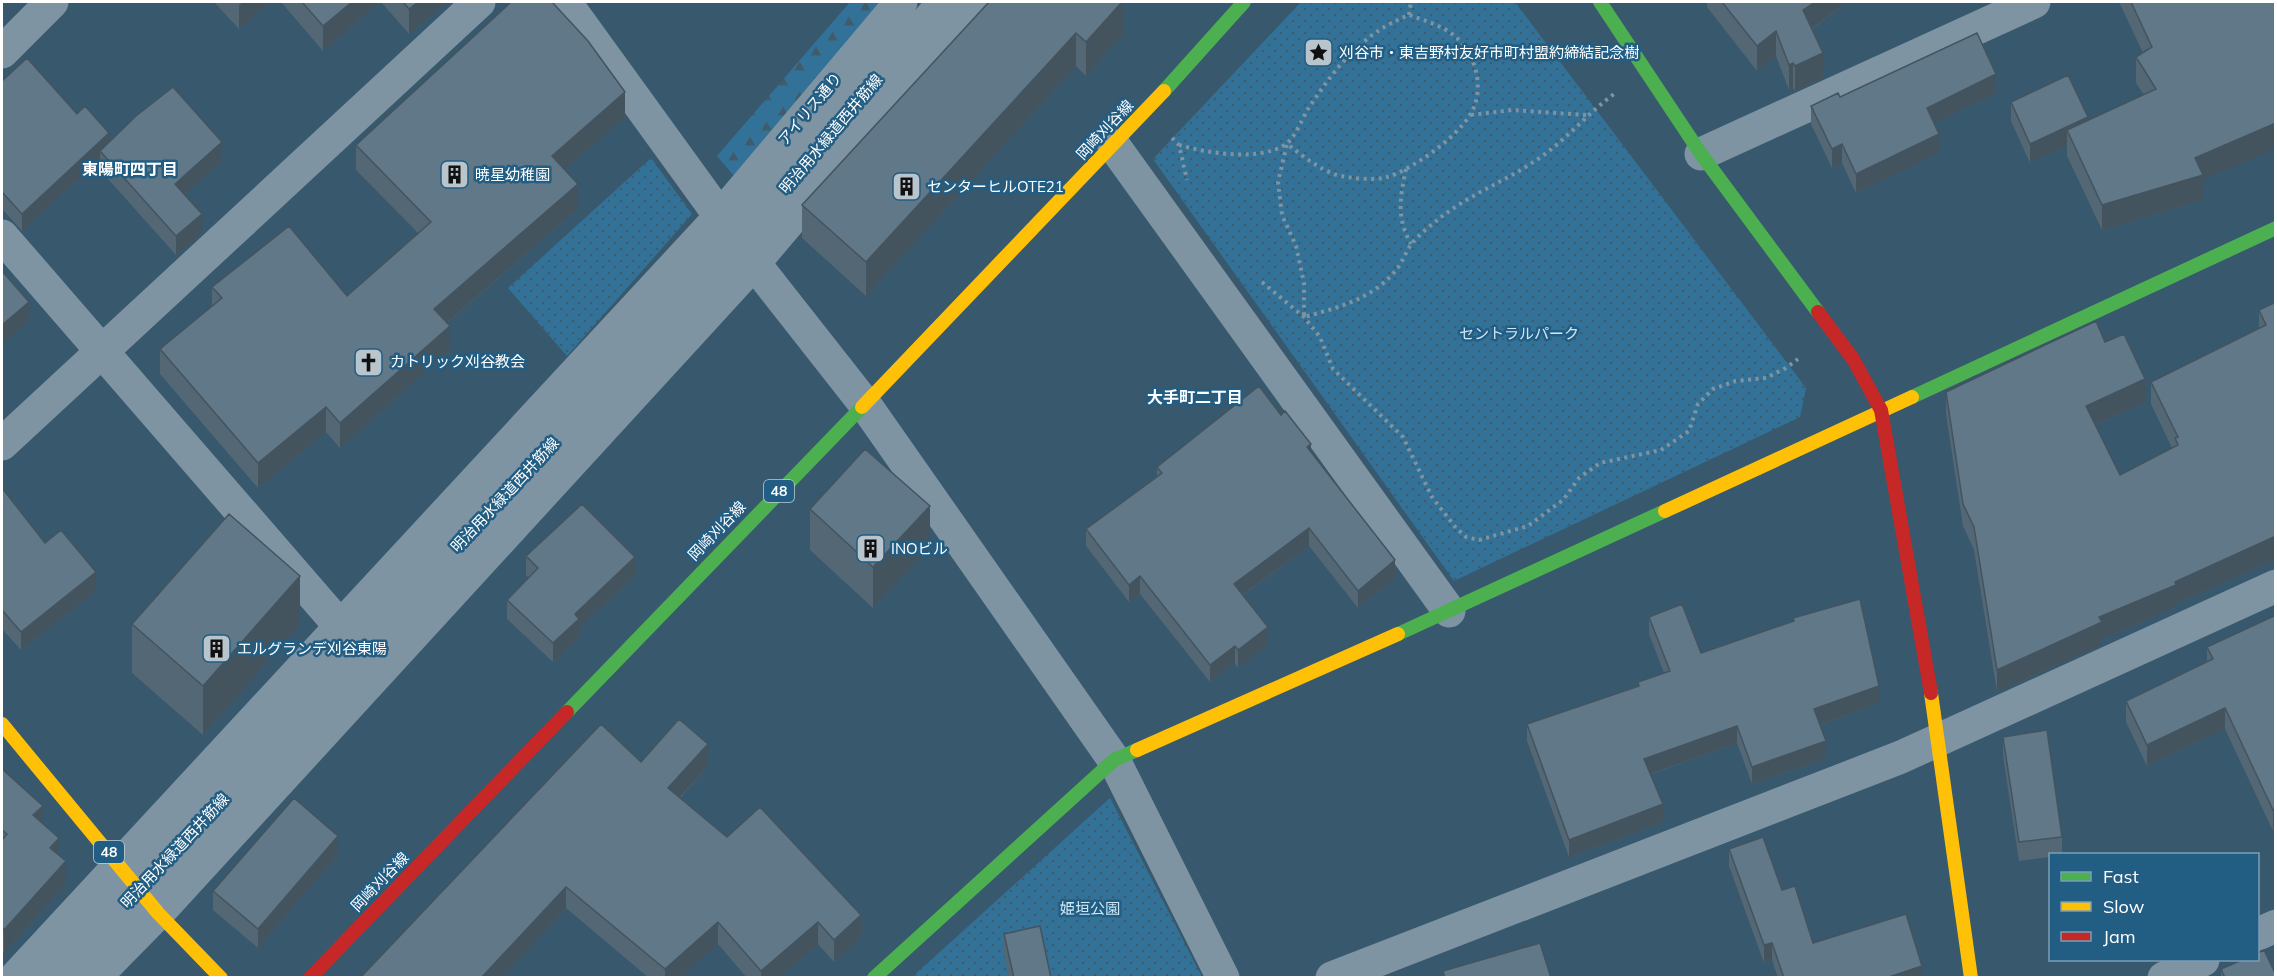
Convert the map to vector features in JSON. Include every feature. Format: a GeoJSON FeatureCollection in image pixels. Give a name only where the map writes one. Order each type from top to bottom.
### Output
{"type":"FeatureCollection","features":[{"type":"Feature","properties":{"kind":"street"},"geometry":{"type":"LineString","coordinates":[[2,52],[52,2]]}},
{"type":"Feature","properties":{"kind":"street"},"geometry":{"type":"LineString","coordinates":[[2,444],[478,2]]}},
{"type":"Feature","properties":{"kind":"street"},"geometry":{"type":"LineString","coordinates":[[565,2],[738,240],[864,403],[1114,760],[1223,978]]}},
{"type":"Feature","properties":{"kind":"street","name":"アイリス通り"},"geometry":{"type":"LineString","coordinates":[[738,240],[901,2]]}},
{"type":"Feature","properties":{"kind":"street","name":"明治用水緑道西井筋線"},"geometry":{"type":"LineString","coordinates":[[54,978],[140,890],[738,240],[944,2]]}},
{"type":"Feature","properties":{"kind":"street"},"geometry":{"type":"LineString","coordinates":[[94,978],[140,890],[340,626],[738,240],[975,2]]}},
{"type":"Feature","properties":{"kind":"street","name":"岡崎刈谷線"},"geometry":{"type":"LineString","coordinates":[[310,978],[1114,146],[1244,2]]}},
{"type":"Feature","properties":{"kind":"street"},"geometry":{"type":"LineString","coordinates":[[1600,2],[1644,72],[1701,154],[1853,359],[1881,410],[1939,738],[1971,978]]}},
{"type":"Feature","properties":{"kind":"street"},"geometry":{"type":"LineString","coordinates":[[1701,154],[2012,6]]}},
{"type":"Feature","properties":{"kind":"street"},"geometry":{"type":"LineString","coordinates":[[1114,146],[1449,611]]}},
{"type":"Feature","properties":{"kind":"street"},"geometry":{"type":"LineString","coordinates":[[874,978],[1114,760],[1449,611],[2276,228]]}},
{"type":"Feature","properties":{"kind":"street"},"geometry":{"type":"LineString","coordinates":[[2,236],[340,626]]}},
{"type":"Feature","properties":{"kind":"street"},"geometry":{"type":"LineString","coordinates":[[1332,978],[1901,757],[2276,586]]}},
{"type":"Feature","properties":{"kind":"street","name":"48"},"geometry":{"type":"LineString","coordinates":[[2,724],[140,890],[221,978]]}},
{"type":"Feature","properties":{"kind":"street"},"geometry":{"type":"LineString","coordinates":[[15,978],[140,890]]}},
{"type":"Feature","properties":{"kind":"street"},"geometry":{"type":"LineString","coordinates":[[2259,934],[2276,926]]}},
{"type":"Feature","properties":{"kind":"street"},"geometry":{"type":"LineString","coordinates":[[2164,978],[2201,961]]}},
{"type":"Feature","properties":{"kind":"path"},"geometry":{"type":"LineString","coordinates":[[1409,15],[1411,2]]}},
{"type":"Feature","properties":{"kind":"path"},"geometry":{"type":"LineString","coordinates":[[1287,144],[1309,161],[1337,175],[1386,178],[1406,168],[1450,137],[1470,115],[1478,84],[1474,61],[1457,39],[1439,27],[1409,15],[1384,25],[1333,70],[1287,144],[1278,182],[1282,215],[1296,246],[1304,284],[1304,317]]}},
{"type":"Feature","properties":{"kind":"path"},"geometry":{"type":"LineString","coordinates":[[1304,317],[1343,306],[1377,289],[1396,270],[1411,244],[1461,202],[1537,160],[1570,134],[1586,115],[1644,72]]}},
{"type":"Feature","properties":{"kind":"path"},"geometry":{"type":"LineString","coordinates":[[1470,115],[1512,110],[1586,115]]}},
{"type":"Feature","properties":{"kind":"path"},"geometry":{"type":"LineString","coordinates":[[1145,112],[1179,145],[1199,151],[1252,156],[1287,144]]}},
{"type":"Feature","properties":{"kind":"path"},"geometry":{"type":"LineString","coordinates":[[1179,145],[1189,185]]}},
{"type":"Feature","properties":{"kind":"path"},"geometry":{"type":"LineString","coordinates":[[1406,168],[1401,193],[1401,225],[1411,244]]}},
{"type":"Feature","properties":{"kind":"path"},"geometry":{"type":"LineString","coordinates":[[1260,280],[1304,317],[1320,337],[1333,369],[1403,437],[1432,497],[1456,528],[1466,537],[1479,540],[1528,526],[1563,500],[1579,477],[1600,463],[1661,450],[1689,431],[1698,404],[1713,389],[1736,381],[1766,378],[1798,359]]}},
{"type":"Feature","properties":{"kind":"green space"},"geometry":{"type":"Polygon","coordinates":[[[850,2],[881,2],[734,176],[717,156],[850,2]]]}},
{"type":"Feature","properties":{"kind":"green space","name":"セントラルパーク"},"geometry":{"type":"Polygon","coordinates":[[[1301,2],[1515,2],[1806,388],[1800,417],[1454,581],[1153,159],[1301,2]]]}},
{"type":"Feature","properties":{"kind":"green space"},"geometry":{"type":"Polygon","coordinates":[[[651,158],[692,214],[567,356],[508,288],[651,158]]]}},
{"type":"Feature","properties":{"kind":"green space","name":"姫垣公園"},"geometry":{"type":"Polygon","coordinates":[[[1110,798],[1202,977],[911,978],[1110,798]]]}},
{"type":"Feature","properties":{"kind":"building"},"geometry":{"type":"Polygon","coordinates":[[[302,2],[352,2],[323,26],[302,2]]]}},
{"type":"Feature","properties":{"kind":"building"},"geometry":{"type":"Polygon","coordinates":[[[403,2],[418,2],[409,9],[403,2]]]}},
{"type":"Feature","properties":{"kind":"building"},"geometry":{"type":"Polygon","coordinates":[[[511,2],[552,2],[588,41],[625,92],[552,156],[578,184],[434,309],[450,326],[340,423],[326,407],[258,463],[160,349],[222,298],[212,287],[289,226],[347,296],[431,222],[356,145],[511,2]]]}},
{"type":"Feature","properties":{"kind":"building"},"geometry":{"type":"Polygon","coordinates":[[[989,2],[1122,2],[1086,42],[1076,33],[866,262],[802,205],[989,2]]]}},
{"type":"Feature","properties":{"kind":"building"},"geometry":{"type":"Polygon","coordinates":[[[1722,2],[1815,2],[1803,10],[1823,53],[1795,66],[1793,63],[1789,65],[1776,31],[1757,46],[1722,2]]]}},
{"type":"Feature","properties":{"kind":"building"},"geometry":{"type":"Polygon","coordinates":[[[2131,2],[2276,2],[2276,123],[2195,158],[2203,175],[2102,205],[2067,130],[2156,89],[2136,57],[2152,47],[2131,2]]]}},
{"type":"Feature","properties":{"kind":"building"},"geometry":{"type":"Polygon","coordinates":[[[1977,33],[1996,74],[1927,108],[1939,134],[1856,174],[1842,144],[1832,149],[1811,106],[1838,93],[1840,97],[1977,33]]]}},
{"type":"Feature","properties":{"kind":"building"},"geometry":{"type":"Polygon","coordinates":[[[27,58],[77,114],[85,106],[109,133],[22,214],[2,192],[2,81],[27,58]]]}},
{"type":"Feature","properties":{"kind":"building"},"geometry":{"type":"Polygon","coordinates":[[[2068,75],[2088,117],[2030,144],[2011,102],[2068,75]]]}},
{"type":"Feature","properties":{"kind":"building"},"geometry":{"type":"Polygon","coordinates":[[[173,87],[222,142],[175,184],[202,214],[176,236],[100,151],[136,116],[173,87]]]}},
{"type":"Feature","properties":{"kind":"building"},"geometry":{"type":"Polygon","coordinates":[[[2,271],[29,302],[2,325],[2,271]]]}},
{"type":"Feature","properties":{"kind":"building"},"geometry":{"type":"Polygon","coordinates":[[[2276,302],[2276,536],[2175,582],[2176,585],[2099,617],[2102,622],[1997,670],[1974,527],[1963,504],[1946,392],[2096,321],[2105,342],[2124,334],[2145,379],[2086,406],[2120,475],[2178,445],[2175,438],[2178,437],[2151,382],[2266,325],[2259,310],[2276,302]]]}},
{"type":"Feature","properties":{"kind":"building"},"geometry":{"type":"Polygon","coordinates":[[[1259,386],[1281,415],[1285,411],[1311,444],[1307,447],[1395,560],[1358,591],[1309,528],[1234,584],[1268,627],[1238,650],[1235,646],[1210,665],[1140,576],[1129,585],[1086,529],[1162,473],[1157,467],[1259,386]]]}},
{"type":"Feature","properties":{"kind":"building"},"geometry":{"type":"Polygon","coordinates":[[[865,449],[930,506],[873,567],[810,509],[865,449]]]}},
{"type":"Feature","properties":{"kind":"building"},"geometry":{"type":"Polygon","coordinates":[[[2,488],[45,543],[61,530],[96,572],[21,632],[2,610],[2,488]]]}},
{"type":"Feature","properties":{"kind":"building"},"geometry":{"type":"Polygon","coordinates":[[[582,504],[635,557],[575,614],[579,619],[553,643],[507,600],[538,568],[526,556],[582,504]]]}},
{"type":"Feature","properties":{"kind":"building"},"geometry":{"type":"Polygon","coordinates":[[[229,514],[300,576],[203,686],[132,624],[229,514]]]}},
{"type":"Feature","properties":{"kind":"building"},"geometry":{"type":"Polygon","coordinates":[[[1860,599],[1879,686],[1814,709],[1826,741],[1752,767],[1737,726],[1644,759],[1663,804],[1569,840],[1527,724],[1639,686],[1638,682],[1670,671],[1649,617],[1682,604],[1701,653],[1794,621],[1793,618],[1860,599]]]}},
{"type":"Feature","properties":{"kind":"building"},"geometry":{"type":"Polygon","coordinates":[[[2276,615],[2276,808],[2273,810],[2225,708],[2147,745],[2126,701],[2213,659],[2207,647],[2276,615]]]}},
{"type":"Feature","properties":{"kind":"building"},"geometry":{"type":"Polygon","coordinates":[[[679,719],[708,744],[668,788],[727,837],[760,807],[861,915],[834,940],[818,922],[761,971],[718,922],[665,969],[566,887],[481,978],[360,978],[601,724],[641,762],[679,719]]]}},
{"type":"Feature","properties":{"kind":"building"},"geometry":{"type":"Polygon","coordinates":[[[2047,730],[2062,837],[2019,842],[2003,737],[2047,730]]]}},
{"type":"Feature","properties":{"kind":"building"},"geometry":{"type":"Polygon","coordinates":[[[2,769],[43,806],[33,815],[59,838],[50,848],[66,861],[4,930],[2,927],[2,840],[7,834],[2,830],[2,769]]]}},
{"type":"Feature","properties":{"kind":"building"},"geometry":{"type":"Polygon","coordinates":[[[294,798],[338,836],[258,929],[213,891],[294,798]]]}},
{"type":"Feature","properties":{"kind":"building"},"geometry":{"type":"Polygon","coordinates":[[[1763,837],[1782,890],[1795,886],[1813,943],[1906,914],[1922,966],[1886,978],[1784,978],[1772,943],[1764,945],[1729,849],[1763,837]]]}},
{"type":"Feature","properties":{"kind":"building"},"geometry":{"type":"Polygon","coordinates":[[[1040,926],[1051,978],[1014,978],[1004,934],[1040,926]]]}},
{"type":"Feature","properties":{"kind":"building"},"geometry":{"type":"Polygon","coordinates":[[[1540,943],[1551,978],[1445,978],[1443,971],[1540,943]]]}},
{"type":"Feature","properties":{"kind":"building"},"geometry":{"type":"Polygon","coordinates":[[[2264,950],[2276,978],[2225,978],[2221,969],[2240,961],[2259,961],[2259,952],[2264,950]]]}},
{"type":"Feature","properties":{"kind":"traffic: fast"},"geometry":{"type":"LineString","coordinates":[[1164,91],[1244,2]]}},
{"type":"Feature","properties":{"kind":"traffic: fast"},"geometry":{"type":"LineString","coordinates":[[1600,2],[1701,154],[1818,312]]}},
{"type":"Feature","properties":{"kind":"traffic: fast"},"geometry":{"type":"LineString","coordinates":[[1912,397],[2276,228]]}},
{"type":"Feature","properties":{"kind":"traffic: fast"},"geometry":{"type":"LineString","coordinates":[[567,712],[862,407]]}},
{"type":"Feature","properties":{"kind":"traffic: fast"},"geometry":{"type":"LineString","coordinates":[[1398,634],[1665,511]]}},
{"type":"Feature","properties":{"kind":"traffic: fast"},"geometry":{"type":"LineString","coordinates":[[874,978],[1114,760],[1137,750]]}},
{"type":"Feature","properties":{"kind":"traffic: slow"},"geometry":{"type":"LineString","coordinates":[[862,407],[1164,91]]}},
{"type":"Feature","properties":{"kind":"traffic: slow"},"geometry":{"type":"LineString","coordinates":[[1665,511],[1912,397]]}},
{"type":"Feature","properties":{"kind":"traffic: slow"},"geometry":{"type":"LineString","coordinates":[[1137,750],[1398,634]]}},
{"type":"Feature","properties":{"kind":"traffic: slow"},"geometry":{"type":"LineString","coordinates":[[1931,693],[1971,978]]}},
{"type":"Feature","properties":{"kind":"traffic: slow"},"geometry":{"type":"LineString","coordinates":[[2,724],[158,913],[221,978]]}},
{"type":"Feature","properties":{"kind":"traffic: jam"},"geometry":{"type":"LineString","coordinates":[[1818,312],[1853,359],[1881,410],[1931,693]]}},
{"type":"Feature","properties":{"kind":"traffic: jam"},"geometry":{"type":"LineString","coordinates":[[310,978],[567,712]]}},
{"type":"Feature","properties":{"kind":"place","name":"刈谷市・東吉野村友好市町村盟約締結記念樹"},"geometry":{"type":"Point","coordinates":[1318,53]}},
{"type":"Feature","properties":{"kind":"place","name":"暁星幼稚園"},"geometry":{"type":"Point","coordinates":[454,175]}},
{"type":"Feature","properties":{"kind":"place","name":"センターヒルOTE21"},"geometry":{"type":"Point","coordinates":[906,187]}},
{"type":"Feature","properties":{"kind":"place","name":"カトリック刈谷教会"},"geometry":{"type":"Point","coordinates":[369,362]}},
{"type":"Feature","properties":{"kind":"place","name":"INOビル"},"geometry":{"type":"Point","coordinates":[870,549]}},
{"type":"Feature","properties":{"kind":"place","name":"エルグランデ刈谷東陽"},"geometry":{"type":"Point","coordinates":[216,649]}},
{"type":"Feature","properties":{"kind":"district","name":"東陽町四丁目"},"geometry":{"type":"Point","coordinates":[130,169]}},
{"type":"Feature","properties":{"kind":"district","name":"大手町二丁目"},"geometry":{"type":"Point","coordinates":[1195,397]}}]}
